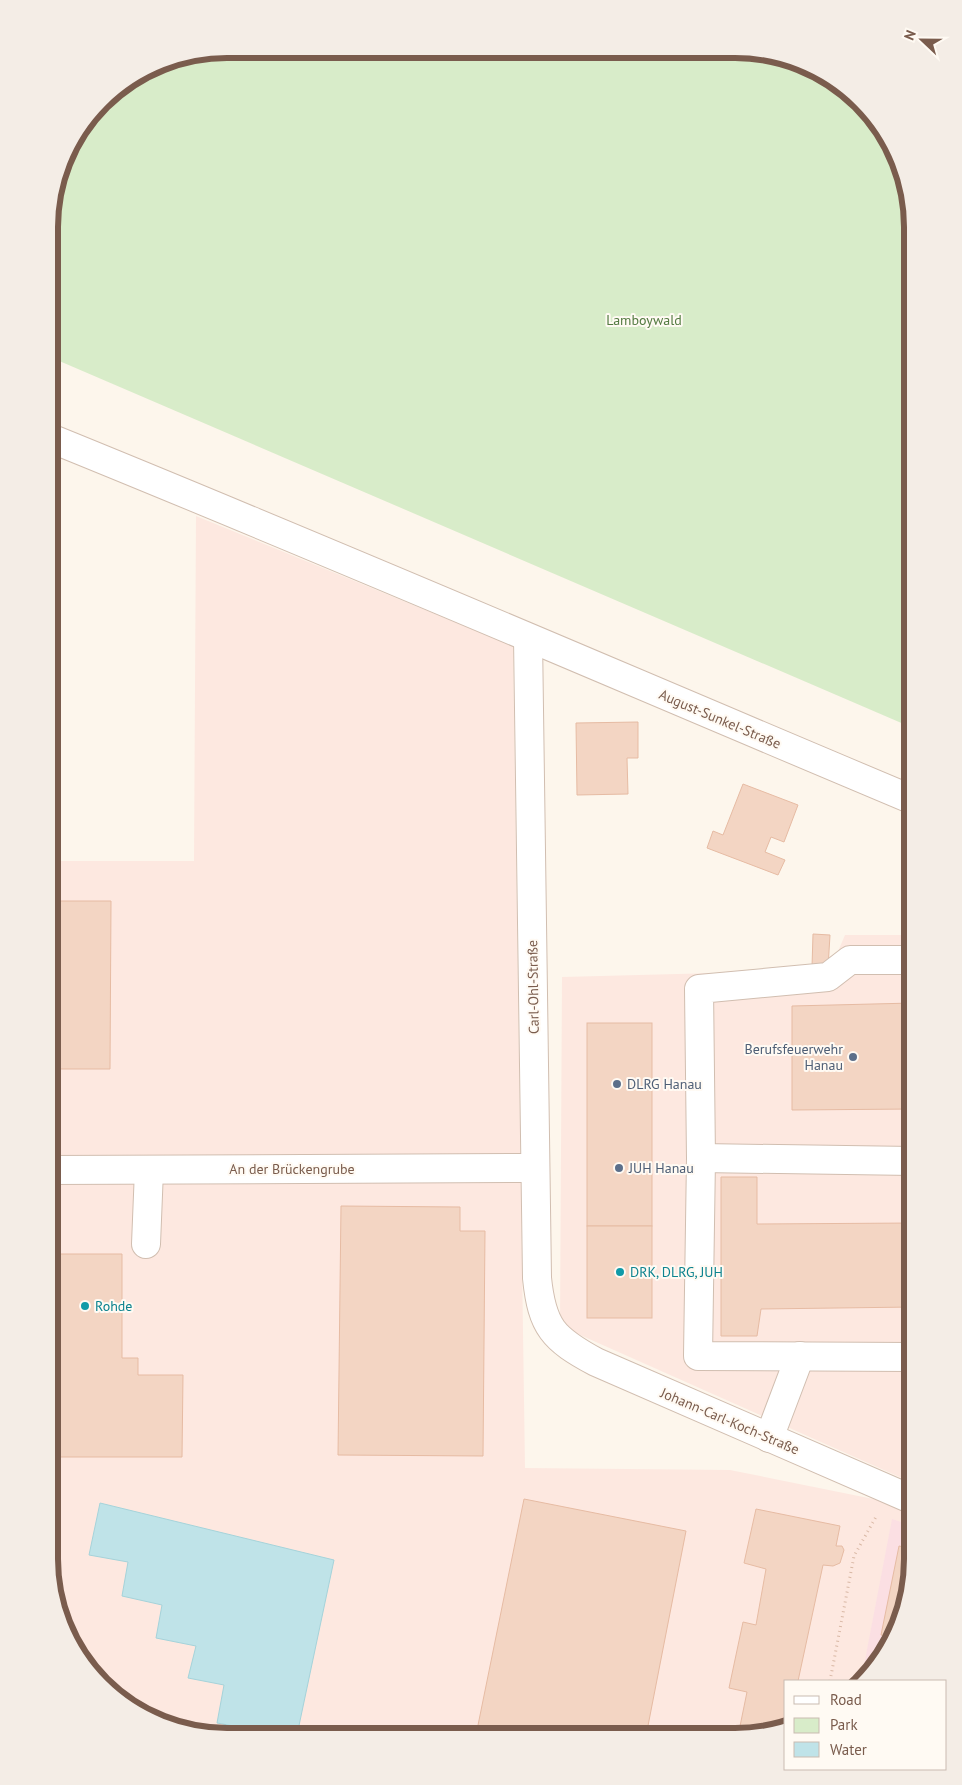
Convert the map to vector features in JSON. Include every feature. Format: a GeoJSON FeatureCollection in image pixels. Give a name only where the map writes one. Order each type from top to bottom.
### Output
{"type":"FeatureCollection","features":[{"type":"Feature","properties":{"kind":"street","name":"August-Sunkel-Straße"},"geometry":{"type":"LineString","coordinates":[[58,441],[325,550],[528,638],[904,796]]}},
{"type":"Feature","properties":{"kind":"street","name":"Carl-Ohl-Straße"},"geometry":{"type":"LineString","coordinates":[[528,638],[538,1287],[540,1305],[552,1332]]}},
{"type":"Feature","properties":{"kind":"street"},"geometry":{"type":"LineString","coordinates":[[904,960],[850,960],[828,978],[699,989],[698,1356],[904,1357]]}},
{"type":"Feature","properties":{"kind":"street"},"geometry":{"type":"LineString","coordinates":[[700,1158],[904,1161]]}},
{"type":"Feature","properties":{"kind":"street","name":"An der Brückengrube"},"geometry":{"type":"LineString","coordinates":[[58,1170],[535,1168]]}},
{"type":"Feature","properties":{"kind":"street"},"geometry":{"type":"LineString","coordinates":[[146,1244],[149,1170]]}},
{"type":"Feature","properties":{"kind":"street","name":"Johann-Carl-Koch-Straße"},"geometry":{"type":"LineString","coordinates":[[552,1332],[569,1347],[596,1362],[902,1495]]}},
{"type":"Feature","properties":{"kind":"street"},"geometry":{"type":"LineString","coordinates":[[761,1434],[792,1356]]}},
{"type":"Feature","properties":{"kind":"path"},"geometry":{"type":"LineString","coordinates":[[830,1680],[854,1556],[902,1495]]}},
{"type":"Feature","properties":{"kind":"shaded area"},"geometry":{"type":"Polygon","coordinates":[[[196,516],[513,646],[525,1468],[730,1470],[904,1505],[904,1569],[896,1613],[876,1652],[853,1680],[784,1680],[784,1721],[735,1728],[227,1728],[183,1722],[162,1715],[142,1705],[124,1692],[100,1670],[86,1652],[66,1613],[58,1569],[58,861],[194,861],[196,516]]]}},
{"type":"Feature","properties":{"kind":"shaded area"},"geometry":{"type":"Polygon","coordinates":[[[845,935],[904,935],[904,1479],[560,1326],[562,977],[830,970],[845,935]]]}},
{"type":"Feature","properties":{"kind":"shaded area"},"geometry":{"type":"Polygon","coordinates":[[[892,1519],[904,1523],[904,1569],[901,1591],[896,1613],[887,1633],[876,1652],[864,1668],[892,1519]]]}},
{"type":"Feature","properties":{"kind":"green space","name":"Lamboywald"},"geometry":{"type":"Polygon","coordinates":[[[746,58],[790,66],[829,86],[862,115],[876,133],[887,152],[896,172],[904,216],[904,724],[58,360],[59,205],[66,172],[86,133],[115,100],[133,86],[172,66],[205,59],[746,58]]]}},
{"type":"Feature","properties":{"kind":"water"},"geometry":{"type":"Polygon","coordinates":[[[100,1503],[334,1560],[298,1728],[244,1728],[217,1723],[224,1685],[188,1678],[196,1646],[156,1638],[162,1605],[122,1596],[128,1562],[89,1555],[100,1503]]]}},
{"type":"Feature","properties":{"kind":"building"},"geometry":{"type":"Polygon","coordinates":[[[638,722],[638,758],[627,758],[628,794],[577,795],[576,723],[638,722]]]}},
{"type":"Feature","properties":{"kind":"building"},"geometry":{"type":"Polygon","coordinates":[[[743,784],[798,805],[784,842],[771,837],[765,852],[785,860],[778,875],[707,848],[713,831],[723,835],[743,784]]]}},
{"type":"Feature","properties":{"kind":"building"},"geometry":{"type":"Polygon","coordinates":[[[58,901],[111,901],[110,1069],[58,1069],[58,901]]]}},
{"type":"Feature","properties":{"kind":"building"},"geometry":{"type":"Polygon","coordinates":[[[813,934],[830,935],[828,968],[812,967],[813,934]]]}},
{"type":"Feature","properties":{"kind":"building","name":"Berufsfeuerwehr Hanau"},"geometry":{"type":"Polygon","coordinates":[[[904,1003],[904,1109],[792,1110],[792,1006],[904,1003]]]}},
{"type":"Feature","properties":{"kind":"building"},"geometry":{"type":"Polygon","coordinates":[[[587,1023],[652,1023],[652,1226],[587,1226],[587,1023]]]}},
{"type":"Feature","properties":{"kind":"building"},"geometry":{"type":"Polygon","coordinates":[[[721,1177],[757,1177],[757,1224],[904,1223],[904,1307],[761,1309],[757,1336],[721,1336],[721,1177]]]}},
{"type":"Feature","properties":{"kind":"building"},"geometry":{"type":"Polygon","coordinates":[[[341,1206],[460,1207],[460,1231],[485,1231],[483,1456],[338,1455],[341,1206]]]}},
{"type":"Feature","properties":{"kind":"building","name":"DRK, DLRG, JUH"},"geometry":{"type":"Polygon","coordinates":[[[587,1226],[652,1226],[652,1318],[587,1318],[587,1226]]]}},
{"type":"Feature","properties":{"kind":"building","name":"Rohde"},"geometry":{"type":"Polygon","coordinates":[[[58,1254],[122,1254],[122,1358],[138,1358],[138,1375],[183,1375],[182,1457],[58,1457],[58,1254]]]}},
{"type":"Feature","properties":{"kind":"building"},"geometry":{"type":"Polygon","coordinates":[[[524,1499],[686,1531],[648,1728],[477,1728],[524,1499]]]}},
{"type":"Feature","properties":{"kind":"building"},"geometry":{"type":"Polygon","coordinates":[[[756,1509],[840,1526],[836,1546],[842,1546],[844,1550],[840,1563],[833,1566],[823,1565],[798,1680],[784,1680],[784,1721],[740,1728],[747,1692],[729,1688],[743,1622],[756,1625],[766,1569],[744,1563],[756,1509]]]}},
{"type":"Feature","properties":{"kind":"building"},"geometry":{"type":"Polygon","coordinates":[[[899,1546],[904,1547],[904,1569],[896,1613],[885,1636],[881,1635],[899,1546]]]}},
{"type":"Feature","properties":{"kind":"place","name":"Berufsfeuerwehr Hanau"},"geometry":{"type":"Point","coordinates":[853,1057]}},
{"type":"Feature","properties":{"kind":"place","name":"DLRG Hanau"},"geometry":{"type":"Point","coordinates":[617,1084]}},
{"type":"Feature","properties":{"kind":"place","name":"JUH Hanau"},"geometry":{"type":"Point","coordinates":[619,1168]}},
{"type":"Feature","properties":{"kind":"place","name":"DRK, DLRG, JUH"},"geometry":{"type":"Point","coordinates":[620,1272]}},
{"type":"Feature","properties":{"kind":"place","name":"Rohde"},"geometry":{"type":"Point","coordinates":[85,1306]}}]}
